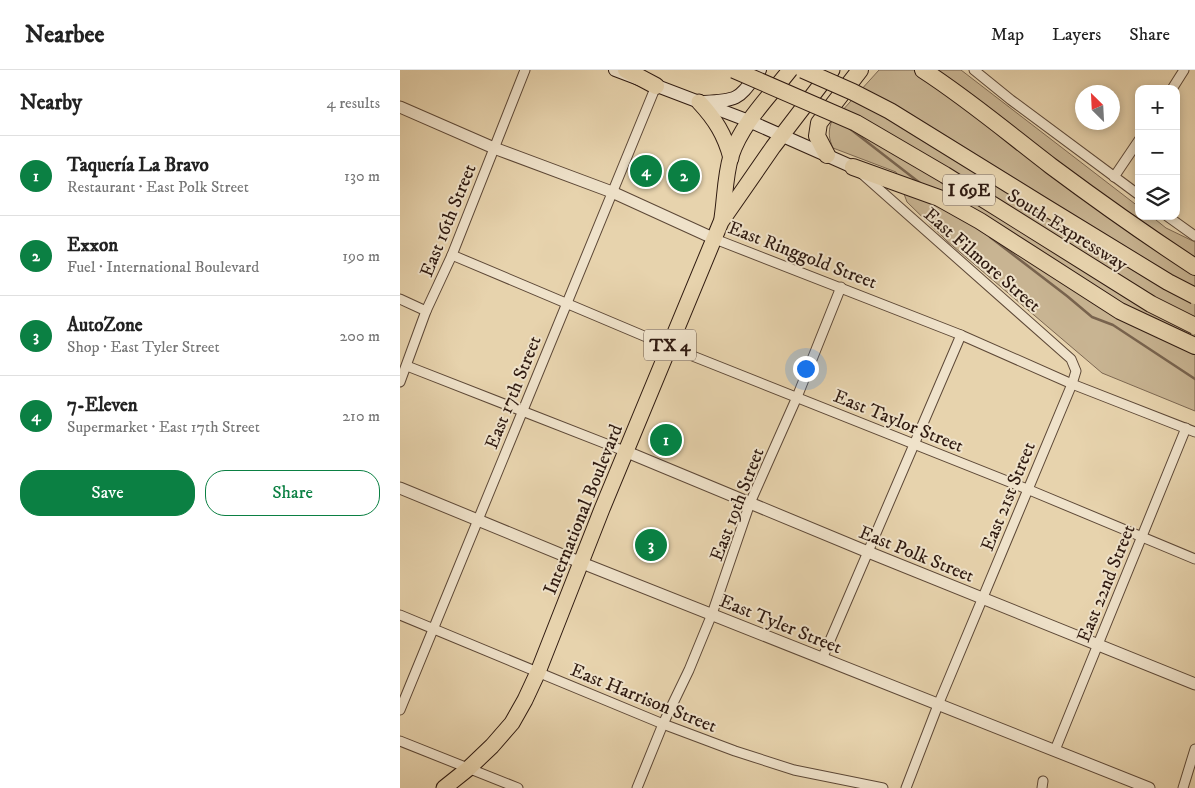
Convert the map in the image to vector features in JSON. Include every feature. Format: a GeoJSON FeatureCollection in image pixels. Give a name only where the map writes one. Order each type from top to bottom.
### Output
{"type":"FeatureCollection","features":[{"type":"Feature","properties":{"kind":"highway"},"geometry":{"type":"LineString","coordinates":[[626,70],[656,86]]}},
{"type":"Feature","properties":{"kind":"highway","name":"South Expressway"},"geometry":{"type":"LineString","coordinates":[[734,70],[836,113],[864,128],[945,175],[1151,304],[1195,326]]}},
{"type":"Feature","properties":{"kind":"highway","name":"South Expressway"},"geometry":{"type":"LineString","coordinates":[[803,70],[890,111],[1168,282],[1195,296]]}},
{"type":"Feature","properties":{"kind":"highway"},"geometry":{"type":"LineString","coordinates":[[827,155],[817,136],[819,122],[860,70]]}},
{"type":"Feature","properties":{"kind":"highway"},"geometry":{"type":"LineString","coordinates":[[923,70],[959,94],[1051,166],[1142,232],[1195,266]]}},
{"type":"Feature","properties":{"kind":"highway"},"geometry":{"type":"LineString","coordinates":[[853,166],[939,198],[1120,311],[1195,346]]}},
{"type":"Feature","properties":{"kind":"main road"},"geometry":{"type":"LineString","coordinates":[[615,70],[749,121],[853,166]]}},
{"type":"Feature","properties":{"kind":"main road"},"geometry":{"type":"LineString","coordinates":[[699,102],[735,99],[743,94],[760,70]]}},
{"type":"Feature","properties":{"kind":"main road","name":"International Boulevard"},"geometry":{"type":"LineString","coordinates":[[721,222],[731,158],[749,121],[790,70]]}},
{"type":"Feature","properties":{"kind":"main road","name":"International Boulevard"},"geometry":{"type":"LineString","coordinates":[[444,788],[492,746],[512,723],[525,700],[721,222],[781,136],[832,70]]}},
{"type":"Feature","properties":{"kind":"main road"},"geometry":{"type":"LineString","coordinates":[[699,102],[711,114],[719,126],[727,142],[731,158]]}},
{"type":"Feature","properties":{"kind":"street","name":"East 16th Street"},"geometry":{"type":"LineString","coordinates":[[400,382],[426,311],[452,256],[525,70]]}},
{"type":"Feature","properties":{"kind":"street"},"geometry":{"type":"LineString","coordinates":[[974,70],[1010,100],[1135,192]]}},
{"type":"Feature","properties":{"kind":"street"},"geometry":{"type":"LineString","coordinates":[[1175,85],[1184,70]]}},
{"type":"Feature","properties":{"kind":"street","name":"East 17th Street"},"geometry":{"type":"LineString","coordinates":[[400,710],[656,86]]}},
{"type":"Feature","properties":{"kind":"street","name":"East Ringgold Street"},"geometry":{"type":"LineString","coordinates":[[400,107],[494,148],[612,192],[714,239],[961,335],[1072,384],[1195,432]]}},
{"type":"Feature","properties":{"kind":"street"},"geometry":{"type":"LineString","coordinates":[[1114,177],[1135,146]]}},
{"type":"Feature","properties":{"kind":"street","name":"East Filmore Street"},"geometry":{"type":"LineString","coordinates":[[853,166],[1072,359],[1076,371],[1072,384]]}},
{"type":"Feature","properties":{"kind":"street"},"geometry":{"type":"LineString","coordinates":[[1173,220],[1195,236]]}},
{"type":"Feature","properties":{"kind":"street","name":"East Taylor Street"},"geometry":{"type":"LineString","coordinates":[[452,256],[1142,536],[1195,560]]}},
{"type":"Feature","properties":{"kind":"street","name":"East 19th Street"},"geometry":{"type":"LineString","coordinates":[[637,788],[712,614],[750,503],[797,397],[841,287]]}},
{"type":"Feature","properties":{"kind":"street"},"geometry":{"type":"LineString","coordinates":[[400,299],[426,311]]}},
{"type":"Feature","properties":{"kind":"street"},"geometry":{"type":"LineString","coordinates":[[822,659],[961,335]]}},
{"type":"Feature","properties":{"kind":"street"},"geometry":{"type":"LineString","coordinates":[[407,366],[627,452]]}},
{"type":"Feature","properties":{"kind":"street","name":"East 21st Street"},"geometry":{"type":"LineString","coordinates":[[906,788],[938,705],[984,599],[1027,489],[1072,384]]}},
{"type":"Feature","properties":{"kind":"street","name":"East 22nd Street"},"geometry":{"type":"LineString","coordinates":[[1055,750],[1186,428]]}},
{"type":"Feature","properties":{"kind":"street","name":"East Polk Street"},"geometry":{"type":"LineString","coordinates":[[627,452],[1195,684]]}},
{"type":"Feature","properties":{"kind":"street","name":"East Tyler Street"},"geometry":{"type":"LineString","coordinates":[[400,488],[582,563],[1150,788]]}},
{"type":"Feature","properties":{"kind":"street","name":"East Harrison Street"},"geometry":{"type":"LineString","coordinates":[[400,614],[663,724],[735,752],[794,770],[884,788]]}},
{"type":"Feature","properties":{"kind":"street"},"geometry":{"type":"LineString","coordinates":[[400,741],[469,768],[506,786],[518,788]]}},
{"type":"Feature","properties":{"kind":"street"},"geometry":{"type":"LineString","coordinates":[[1183,788],[1195,749]]}},
{"type":"Feature","properties":{"kind":"shaded area"},"geometry":{"type":"Polygon","coordinates":[[[879,70],[961,70],[1135,204],[1135,220],[1156,220],[1166,228],[1195,242],[1195,411],[1102,373],[947,241],[907,202],[896,172],[833,148],[829,136],[831,123],[879,70]]]}},
{"type":"Feature","properties":{"kind":"waterway"},"geometry":{"type":"LineString","coordinates":[[849,128],[920,183]]}},
{"type":"Feature","properties":{"kind":"waterway"},"geometry":{"type":"LineString","coordinates":[[990,237],[1092,317],[1113,325],[1195,379]]}},
{"type":"Feature","properties":{"kind":"place","name":"7-Eleven"},"geometry":{"type":"Point","coordinates":[646,171]}},
{"type":"Feature","properties":{"kind":"place","name":"Exxon"},"geometry":{"type":"Point","coordinates":[684,176]}},
{"type":"Feature","properties":{"kind":"place","name":"Taquería La Bravo"},"geometry":{"type":"Point","coordinates":[666,440]}},
{"type":"Feature","properties":{"kind":"place","name":"AutoZone"},"geometry":{"type":"Point","coordinates":[651,545]}}]}
